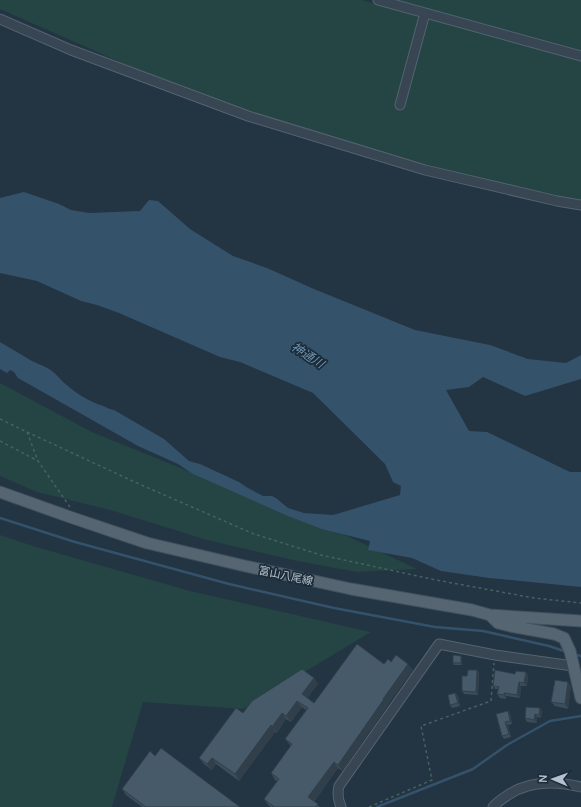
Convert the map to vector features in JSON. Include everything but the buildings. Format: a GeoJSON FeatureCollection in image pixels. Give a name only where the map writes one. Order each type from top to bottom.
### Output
{"type":"FeatureCollection","features":[{"type":"Feature","properties":{"kind":"main road","name":"富山八尾線"},"geometry":{"type":"LineString","coordinates":[[0,492],[154,545],[351,589],[490,614],[581,621]]}},
{"type":"Feature","properties":{"kind":"main road"},"geometry":{"type":"LineString","coordinates":[[490,614],[498,622],[510,626],[554,634],[564,638],[571,656],[581,698]]}},
{"type":"Feature","properties":{"kind":"street"},"geometry":{"type":"LineString","coordinates":[[382,1],[581,56]]}},
{"type":"Feature","properties":{"kind":"street"},"geometry":{"type":"LineString","coordinates":[[400,105],[426,13]]}},
{"type":"Feature","properties":{"kind":"street"},"geometry":{"type":"LineString","coordinates":[[0,19],[71,50],[248,116],[425,170],[581,206]]}},
{"type":"Feature","properties":{"kind":"street"},"geometry":{"type":"LineString","coordinates":[[341,807],[338,794],[339,786],[439,644],[495,655],[571,656]]}},
{"type":"Feature","properties":{"kind":"street"},"geometry":{"type":"LineString","coordinates":[[493,807],[496,803],[514,791],[532,784],[546,782],[581,787]]}},
{"type":"Feature","properties":{"kind":"path"},"geometry":{"type":"LineString","coordinates":[[0,423],[1,420],[139,484],[254,534],[321,555],[436,580],[527,597],[581,603]]}},
{"type":"Feature","properties":{"kind":"path"},"geometry":{"type":"LineString","coordinates":[[26,432],[38,461],[70,507],[70,517]]}},
{"type":"Feature","properties":{"kind":"path"},"geometry":{"type":"LineString","coordinates":[[0,441],[38,461]]}},
{"type":"Feature","properties":{"kind":"path"},"geometry":{"type":"LineString","coordinates":[[369,807],[432,780],[421,726],[490,702],[495,655]]}},
{"type":"Feature","properties":{"kind":"green space"},"geometry":{"type":"Polygon","coordinates":[[[0,0],[362,0],[581,61],[581,202],[410,162],[302,130],[147,74],[0,9],[0,0]]]}},
{"type":"Feature","properties":{"kind":"green space"},"geometry":{"type":"Polygon","coordinates":[[[397,0],[581,0],[581,50],[397,0]]]}},
{"type":"Feature","properties":{"kind":"green space"},"geometry":{"type":"Polygon","coordinates":[[[0,383],[92,432],[345,535],[417,569],[357,572],[297,561],[207,540],[110,510],[37,492],[0,476],[0,383]]]}},
{"type":"Feature","properties":{"kind":"green space"},"geometry":{"type":"Polygon","coordinates":[[[0,535],[33,546],[190,591],[371,632],[243,709],[143,702],[112,807],[0,807],[0,535]]]}},
{"type":"Feature","properties":{"kind":"water","name":"神通川"},"geometry":{"type":"Polygon","coordinates":[[[24,192],[59,204],[71,210],[89,213],[140,211],[149,200],[158,201],[190,229],[233,256],[267,268],[314,289],[415,330],[490,345],[528,359],[566,363],[581,355],[581,379],[525,396],[483,377],[469,387],[446,390],[469,431],[487,432],[570,472],[581,472],[581,587],[489,578],[441,571],[412,558],[368,550],[370,541],[322,529],[288,516],[193,474],[178,464],[138,446],[18,378],[14,372],[10,370],[7,373],[0,369],[0,342],[30,360],[49,369],[83,397],[114,410],[164,439],[189,461],[200,464],[239,482],[263,496],[272,496],[288,508],[304,513],[333,515],[400,495],[401,486],[393,482],[385,464],[313,393],[240,362],[220,357],[119,313],[81,301],[37,281],[0,273],[0,198],[24,192]]]}},
{"type":"Feature","properties":{"kind":"waterway"},"geometry":{"type":"LineString","coordinates":[[0,518],[75,542],[229,584],[334,608],[435,627],[483,631],[549,646],[567,652]]}},
{"type":"Feature","properties":{"kind":"waterway"},"geometry":{"type":"LineString","coordinates":[[574,654],[581,656]]}},
{"type":"Feature","properties":{"kind":"waterway"},"geometry":{"type":"LineString","coordinates":[[377,807],[473,769],[507,745],[550,721],[581,716]]}}]}
